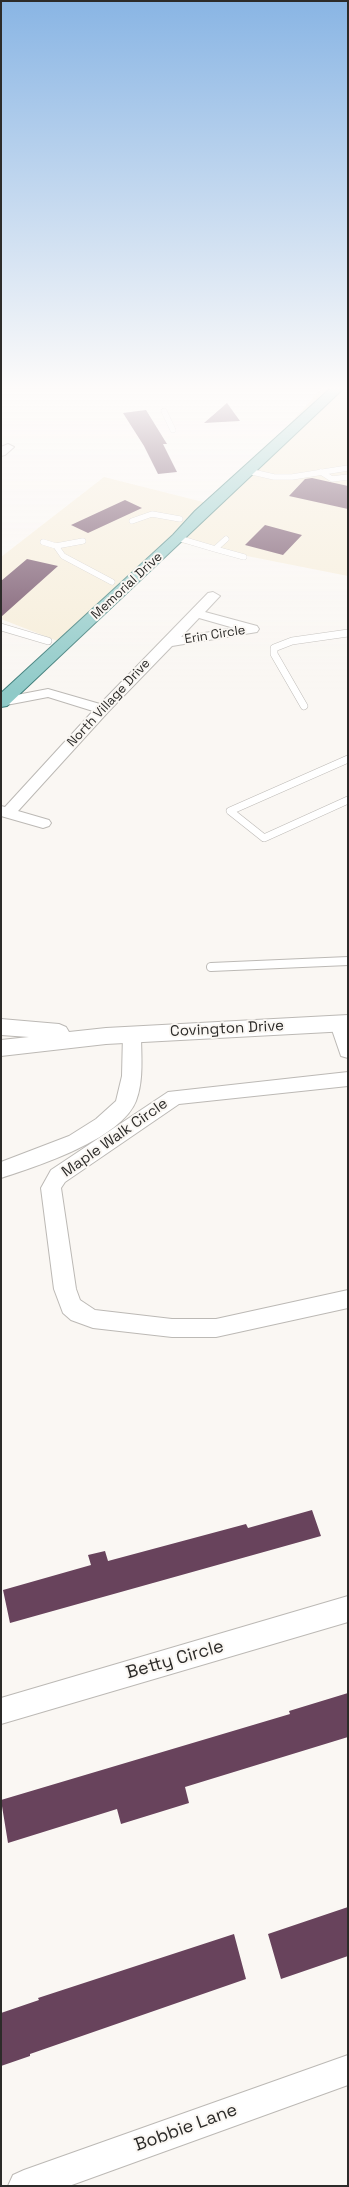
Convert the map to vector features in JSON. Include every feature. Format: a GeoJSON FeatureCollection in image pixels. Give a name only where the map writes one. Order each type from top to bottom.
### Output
{"type":"FeatureCollection","features":[{"type":"Feature","properties":{"kind":"main road","name":"Memorial Drive"},"geometry":{"type":"LineString","coordinates":[[1,684],[212,489]]}},
{"type":"Feature","properties":{"kind":"main road","name":"Memorial Drive"},"geometry":{"type":"LineString","coordinates":[[1,702],[178,538],[200,514],[228,489]]}},
{"type":"Feature","properties":{"kind":"street","name":"North Village Drive"},"geometry":{"type":"LineString","coordinates":[[4,812],[213,596]]}},
{"type":"Feature","properties":{"kind":"street","name":"Erin Circle"},"geometry":{"type":"LineString","coordinates":[[167,643],[252,629],[196,613]]}},
{"type":"Feature","properties":{"kind":"street"},"geometry":{"type":"LineString","coordinates":[[33,672],[48,693]]}},
{"type":"Feature","properties":{"kind":"street"},"geometry":{"type":"LineString","coordinates":[[1,702],[48,693],[103,709]]}},
{"type":"Feature","properties":{"kind":"street"},"geometry":{"type":"LineString","coordinates":[[4,812],[43,824]]}},
{"type":"Feature","properties":{"kind":"street"},"geometry":{"type":"LineString","coordinates":[[343,1023],[348,1051]]}},
{"type":"Feature","properties":{"kind":"street","name":"Covington Drive"},"geometry":{"type":"LineString","coordinates":[[1,1048],[132,1034],[343,1023]]}},
{"type":"Feature","properties":{"kind":"street","name":"Covington Drive"},"geometry":{"type":"LineString","coordinates":[[1,1027],[106,1036]]}},
{"type":"Feature","properties":{"kind":"street"},"geometry":{"type":"LineString","coordinates":[[1,1170],[62,1148],[86,1136],[106,1122],[126,1102],[131,1083],[132,1034]]}},
{"type":"Feature","properties":{"kind":"street","name":"Maple Walk Circle"},"geometry":{"type":"LineString","coordinates":[[348,1079],[175,1097],[58,1176],[51,1188],[65,1289],[71,1306],[79,1313],[93,1319],[172,1328],[216,1328],[348,1299]]}},
{"type":"Feature","properties":{"kind":"street","name":"Betty Circle"},"geometry":{"type":"LineString","coordinates":[[1,1710],[348,1609]]}},
{"type":"Feature","properties":{"kind":"street","name":"Bobbie Lane"},"geometry":{"type":"LineString","coordinates":[[24,2186],[348,2070]]}},
{"type":"Feature","properties":{"kind":"lane"},"geometry":{"type":"LineString","coordinates":[[132,521],[152,514],[180,519]]}},
{"type":"Feature","properties":{"kind":"lane"},"geometry":{"type":"LineString","coordinates":[[178,538],[244,557]]}},
{"type":"Feature","properties":{"kind":"lane"},"geometry":{"type":"LineString","coordinates":[[215,549],[226,539]]}},
{"type":"Feature","properties":{"kind":"lane"},"geometry":{"type":"LineString","coordinates":[[43,542],[56,546],[83,541]]}},
{"type":"Feature","properties":{"kind":"lane"},"geometry":{"type":"LineString","coordinates":[[56,546],[63,556],[112,582]]}},
{"type":"Feature","properties":{"kind":"lane"},"geometry":{"type":"LineString","coordinates":[[1,627],[48,641]]}},
{"type":"Feature","properties":{"kind":"lane"},"geometry":{"type":"LineString","coordinates":[[304,706],[274,654],[274,648],[292,641],[348,633]]}},
{"type":"Feature","properties":{"kind":"lane"},"geometry":{"type":"LineString","coordinates":[[348,759],[230,811],[264,838],[348,800]]}},
{"type":"Feature","properties":{"kind":"lane"},"geometry":{"type":"LineString","coordinates":[[211,967],[348,961]]}},
{"type":"Feature","properties":{"kind":"shaded area"},"geometry":{"type":"Polygon","coordinates":[[[88,489],[152,489],[211,504],[226,489],[348,489],[348,576],[166,540],[60,642],[1,619],[1,557],[88,489]]]}},
{"type":"Feature","properties":{"kind":"building"},"geometry":{"type":"Polygon","coordinates":[[[296,489],[348,489],[348,509],[289,496],[296,489]]]}},
{"type":"Feature","properties":{"kind":"building"},"geometry":{"type":"Polygon","coordinates":[[[125,500],[142,508],[88,533],[71,525],[125,500]]]}},
{"type":"Feature","properties":{"kind":"building"},"geometry":{"type":"Polygon","coordinates":[[[265,525],[302,535],[283,555],[245,545],[265,525]]]}},
{"type":"Feature","properties":{"kind":"building"},"geometry":{"type":"Polygon","coordinates":[[[27,559],[58,566],[1,617],[1,581],[27,559]]]}},
{"type":"Feature","properties":{"kind":"building"},"geometry":{"type":"Polygon","coordinates":[[[312,1510],[321,1536],[10,1623],[3,1590],[91,1565],[88,1555],[105,1551],[108,1561],[246,1524],[248,1528],[312,1510]]]}},
{"type":"Feature","properties":{"kind":"building"},"geometry":{"type":"Polygon","coordinates":[[[348,1693],[348,1737],[185,1787],[189,1803],[121,1824],[117,1809],[8,1843],[1,1800],[290,1714],[289,1711],[348,1693]]]}},
{"type":"Feature","properties":{"kind":"building"},"geometry":{"type":"Polygon","coordinates":[[[348,1907],[348,1956],[281,1979],[268,1934],[348,1907]]]}},
{"type":"Feature","properties":{"kind":"building"},"geometry":{"type":"Polygon","coordinates":[[[234,1934],[246,1979],[30,2054],[30,2056],[1,2066],[1,2013],[39,2000],[38,1998],[234,1934]]]}}]}
